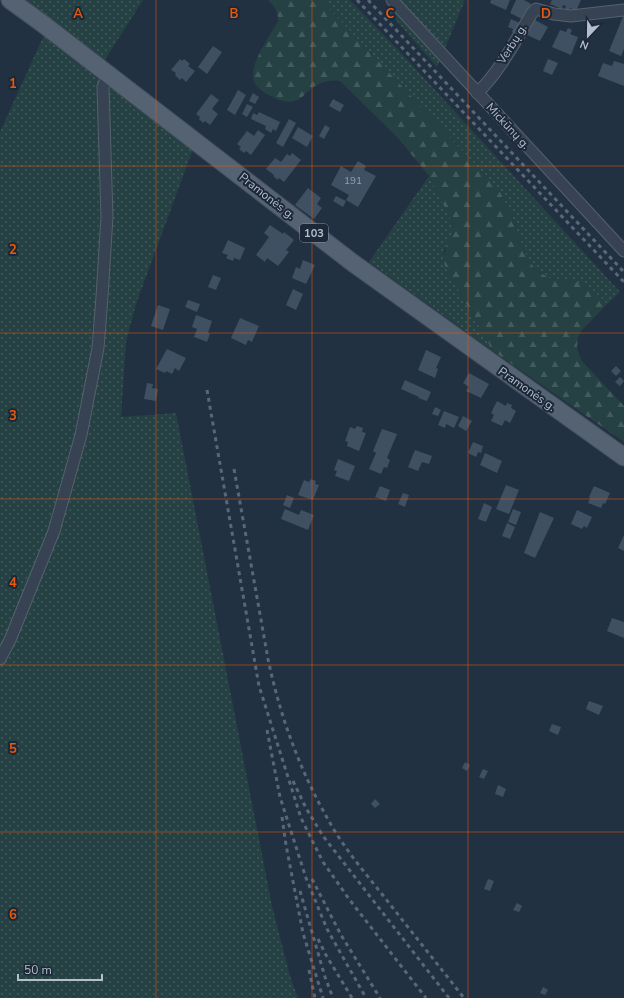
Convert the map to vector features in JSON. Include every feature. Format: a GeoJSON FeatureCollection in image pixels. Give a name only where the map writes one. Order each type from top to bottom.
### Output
{"type":"FeatureCollection","features":[{"type":"Feature","properties":{"kind":"main road","name":"Pramonės g."},"geometry":{"type":"LineString","coordinates":[[10,0],[390,291],[624,458]]}},
{"type":"Feature","properties":{"kind":"street","name":"Mickūnų g."},"geometry":{"type":"LineString","coordinates":[[392,0],[624,251]]}},
{"type":"Feature","properties":{"kind":"street","name":"Verbų g."},"geometry":{"type":"LineString","coordinates":[[477,93],[483,88],[508,54],[532,13],[536,9],[554,14],[571,16],[624,10]]}},
{"type":"Feature","properties":{"kind":"street"},"geometry":{"type":"LineString","coordinates":[[0,659],[10,640],[54,531],[81,435],[98,348],[107,217],[103,87],[104,82],[109,75]]}},
{"type":"Feature","properties":{"kind":"green space"},"geometry":{"type":"Polygon","coordinates":[[[21,0],[143,0],[104,61],[21,0]]]}},
{"type":"Feature","properties":{"kind":"green space"},"geometry":{"type":"Polygon","coordinates":[[[268,0],[321,0],[499,190],[509,210],[528,260],[537,271],[549,278],[582,284],[594,291],[607,304],[582,330],[578,337],[577,347],[581,360],[624,406],[624,442],[493,351],[445,266],[444,255],[454,226],[429,176],[399,139],[340,81],[331,81],[318,84],[300,99],[290,102],[280,100],[269,95],[256,85],[253,79],[253,71],[256,62],[278,21],[276,9],[268,0]]]}},
{"type":"Feature","properties":{"kind":"green space"},"geometry":{"type":"Polygon","coordinates":[[[321,0],[350,0],[402,54],[620,292],[607,304],[594,291],[558,279],[549,278],[537,271],[528,260],[509,210],[499,190],[321,0]]]}},
{"type":"Feature","properties":{"kind":"green space"},"geometry":{"type":"Polygon","coordinates":[[[397,0],[465,0],[437,67],[388,11],[397,0]]]}},
{"type":"Feature","properties":{"kind":"green space"},"geometry":{"type":"Polygon","coordinates":[[[45,33],[193,149],[136,304],[126,341],[121,417],[176,413],[272,906],[290,976],[298,998],[0,998],[0,132],[45,33]]]}},
{"type":"Feature","properties":{"kind":"green space"},"geometry":{"type":"Polygon","coordinates":[[[429,176],[454,226],[453,234],[444,251],[445,266],[493,351],[369,262],[429,176]]]}},
{"type":"Feature","properties":{"kind":"building"},"geometry":{"type":"Polygon","coordinates":[[[491,0],[510,0],[506,10],[490,3],[491,0]]]}},
{"type":"Feature","properties":{"kind":"building"},"geometry":{"type":"Polygon","coordinates":[[[516,0],[524,0],[531,4],[524,20],[510,13],[516,0]]]}},
{"type":"Feature","properties":{"kind":"building"},"geometry":{"type":"Polygon","coordinates":[[[552,0],[581,0],[576,11],[570,8],[569,10],[565,9],[566,6],[563,5],[562,9],[550,4],[552,0]]]}},
{"type":"Feature","properties":{"kind":"building"},"geometry":{"type":"Polygon","coordinates":[[[624,14],[624,49],[621,56],[609,51],[624,14]]]}},
{"type":"Feature","properties":{"kind":"building"},"geometry":{"type":"Polygon","coordinates":[[[511,19],[522,24],[517,35],[512,32],[513,29],[508,27],[511,19]]]}},
{"type":"Feature","properties":{"kind":"building"},"geometry":{"type":"Polygon","coordinates":[[[533,19],[548,27],[540,41],[525,34],[533,19]]]}},
{"type":"Feature","properties":{"kind":"building"},"geometry":{"type":"Polygon","coordinates":[[[568,28],[572,30],[570,34],[578,37],[571,55],[552,47],[560,30],[566,32],[568,28]]]}},
{"type":"Feature","properties":{"kind":"building"},"geometry":{"type":"Polygon","coordinates":[[[213,46],[222,52],[207,74],[198,67],[213,46]]]}},
{"type":"Feature","properties":{"kind":"building"},"geometry":{"type":"Polygon","coordinates":[[[180,59],[182,61],[184,59],[190,64],[188,66],[195,71],[186,82],[182,78],[180,80],[175,75],[176,73],[171,70],[180,59]]]}},
{"type":"Feature","properties":{"kind":"building"},"geometry":{"type":"Polygon","coordinates":[[[548,59],[558,63],[552,75],[543,71],[548,59]]]}},
{"type":"Feature","properties":{"kind":"building"},"geometry":{"type":"Polygon","coordinates":[[[614,61],[624,64],[624,86],[598,76],[603,63],[612,66],[614,61]]]}},
{"type":"Feature","properties":{"kind":"building"},"geometry":{"type":"Polygon","coordinates":[[[238,90],[246,95],[235,115],[227,110],[238,90]]]}},
{"type":"Feature","properties":{"kind":"building"},"geometry":{"type":"Polygon","coordinates":[[[253,93],[259,97],[255,104],[249,101],[253,93]]]}},
{"type":"Feature","properties":{"kind":"building"},"geometry":{"type":"Polygon","coordinates":[[[211,94],[219,100],[212,109],[218,114],[210,125],[205,121],[203,123],[199,119],[200,117],[196,114],[211,94]]]}},
{"type":"Feature","properties":{"kind":"building"},"geometry":{"type":"Polygon","coordinates":[[[333,99],[344,105],[340,112],[329,106],[333,99]]]}},
{"type":"Feature","properties":{"kind":"building"},"geometry":{"type":"Polygon","coordinates":[[[247,104],[253,107],[247,117],[242,114],[247,104]]]}},
{"type":"Feature","properties":{"kind":"building"},"geometry":{"type":"Polygon","coordinates":[[[259,112],[280,122],[276,131],[273,129],[271,133],[265,129],[266,126],[251,119],[253,113],[257,115],[259,112]]]}},
{"type":"Feature","properties":{"kind":"building"},"geometry":{"type":"Polygon","coordinates":[[[289,119],[296,123],[283,147],[276,143],[289,119]]]}},
{"type":"Feature","properties":{"kind":"building"},"geometry":{"type":"Polygon","coordinates":[[[325,125],[330,128],[324,139],[319,136],[325,125]]]}},
{"type":"Feature","properties":{"kind":"building"},"geometry":{"type":"Polygon","coordinates":[[[298,127],[313,136],[307,147],[292,138],[298,127]]]}},
{"type":"Feature","properties":{"kind":"building"},"geometry":{"type":"Polygon","coordinates":[[[258,130],[265,135],[251,155],[246,151],[244,153],[239,149],[241,147],[237,144],[247,131],[254,136],[258,130]]]}},
{"type":"Feature","properties":{"kind":"building"},"geometry":{"type":"Polygon","coordinates":[[[292,153],[301,160],[284,182],[279,178],[278,180],[266,169],[275,158],[281,162],[287,154],[290,156],[292,153]]]}},
{"type":"Feature","properties":{"kind":"building"},"geometry":{"type":"Polygon","coordinates":[[[358,161],[366,166],[364,170],[376,176],[358,207],[346,200],[349,195],[331,185],[341,166],[351,172],[358,161]]]}},
{"type":"Feature","properties":{"kind":"building"},"geometry":{"type":"Polygon","coordinates":[[[308,188],[321,198],[317,204],[322,208],[314,219],[295,205],[308,188]]]}},
{"type":"Feature","properties":{"kind":"building"},"geometry":{"type":"Polygon","coordinates":[[[336,196],[346,201],[343,207],[333,201],[336,196]]]}},
{"type":"Feature","properties":{"kind":"building"},"geometry":{"type":"Polygon","coordinates":[[[270,225],[283,234],[284,232],[294,240],[286,250],[289,252],[278,266],[267,258],[265,262],[256,255],[269,237],[264,233],[270,225]]]}},
{"type":"Feature","properties":{"kind":"building"},"geometry":{"type":"Polygon","coordinates":[[[228,240],[245,248],[240,260],[234,258],[233,261],[226,258],[228,255],[222,253],[228,240]]]}},
{"type":"Feature","properties":{"kind":"building"},"geometry":{"type":"Polygon","coordinates":[[[303,260],[315,265],[306,284],[292,278],[296,267],[300,269],[303,260]]]}},
{"type":"Feature","properties":{"kind":"building"},"geometry":{"type":"Polygon","coordinates":[[[213,275],[221,278],[216,290],[208,287],[213,275]]]}},
{"type":"Feature","properties":{"kind":"building"},"geometry":{"type":"Polygon","coordinates":[[[293,289],[303,294],[296,310],[286,305],[293,289]]]}},
{"type":"Feature","properties":{"kind":"building"},"geometry":{"type":"Polygon","coordinates":[[[188,300],[200,304],[197,312],[185,307],[188,300]]]}},
{"type":"Feature","properties":{"kind":"building"},"geometry":{"type":"Polygon","coordinates":[[[158,305],[170,309],[163,330],[151,326],[158,305]]]}},
{"type":"Feature","properties":{"kind":"building"},"geometry":{"type":"Polygon","coordinates":[[[196,315],[212,321],[207,342],[194,337],[197,329],[192,327],[196,315]]]}},
{"type":"Feature","properties":{"kind":"building"},"geometry":{"type":"Polygon","coordinates":[[[240,318],[259,326],[252,342],[248,340],[246,345],[231,338],[240,318]]]}},
{"type":"Feature","properties":{"kind":"building"},"geometry":{"type":"Polygon","coordinates":[[[167,349],[186,358],[179,371],[175,368],[172,374],[156,369],[167,349]]]}},
{"type":"Feature","properties":{"kind":"building"},"geometry":{"type":"Polygon","coordinates":[[[426,350],[441,357],[436,368],[438,369],[435,378],[418,370],[426,350]]]}},
{"type":"Feature","properties":{"kind":"building"},"geometry":{"type":"Polygon","coordinates":[[[616,366],[621,371],[616,376],[611,371],[616,366]]]}},
{"type":"Feature","properties":{"kind":"building"},"geometry":{"type":"Polygon","coordinates":[[[469,373],[489,384],[481,398],[466,391],[469,387],[463,383],[469,373]]]}},
{"type":"Feature","properties":{"kind":"building"},"geometry":{"type":"Polygon","coordinates":[[[620,377],[624,381],[620,386],[615,382],[620,377]]]}},
{"type":"Feature","properties":{"kind":"building"},"geometry":{"type":"Polygon","coordinates":[[[405,380],[431,392],[427,401],[401,389],[405,380]]]}},
{"type":"Feature","properties":{"kind":"building"},"geometry":{"type":"Polygon","coordinates":[[[147,383],[153,384],[152,388],[158,389],[156,401],[144,399],[147,383]]]}},
{"type":"Feature","properties":{"kind":"building"},"geometry":{"type":"Polygon","coordinates":[[[497,401],[506,406],[507,403],[512,405],[511,408],[516,411],[510,423],[505,420],[502,426],[491,421],[494,415],[491,413],[497,401]]]}},
{"type":"Feature","properties":{"kind":"building"},"geometry":{"type":"Polygon","coordinates":[[[435,407],[441,410],[438,416],[432,414],[435,407]]]}},
{"type":"Feature","properties":{"kind":"building"},"geometry":{"type":"Polygon","coordinates":[[[444,411],[459,417],[454,428],[446,424],[445,428],[438,425],[444,411]]]}},
{"type":"Feature","properties":{"kind":"building"},"geometry":{"type":"Polygon","coordinates":[[[463,416],[472,421],[466,431],[458,426],[463,416]]]}},
{"type":"Feature","properties":{"kind":"building"},"geometry":{"type":"Polygon","coordinates":[[[357,426],[363,428],[362,432],[366,433],[359,451],[347,446],[348,442],[345,441],[350,427],[355,429],[357,426]]]}},
{"type":"Feature","properties":{"kind":"building"},"geometry":{"type":"Polygon","coordinates":[[[382,429],[397,434],[387,458],[390,460],[387,468],[384,467],[381,474],[369,469],[376,453],[373,451],[382,429]]]}},
{"type":"Feature","properties":{"kind":"building"},"geometry":{"type":"Polygon","coordinates":[[[473,442],[483,446],[481,453],[478,452],[476,457],[468,453],[473,442]]]}},
{"type":"Feature","properties":{"kind":"building"},"geometry":{"type":"Polygon","coordinates":[[[415,450],[432,456],[429,464],[422,462],[418,471],[408,467],[415,450]]]}},
{"type":"Feature","properties":{"kind":"building"},"geometry":{"type":"Polygon","coordinates":[[[485,453],[502,461],[497,473],[480,465],[485,453]]]}},
{"type":"Feature","properties":{"kind":"building"},"geometry":{"type":"Polygon","coordinates":[[[338,459],[355,466],[349,481],[335,476],[337,471],[334,470],[338,459]]]}},
{"type":"Feature","properties":{"kind":"building"},"geometry":{"type":"Polygon","coordinates":[[[311,479],[316,481],[315,484],[319,485],[313,500],[298,495],[304,480],[309,482],[311,479]]]}},
{"type":"Feature","properties":{"kind":"building"},"geometry":{"type":"Polygon","coordinates":[[[506,485],[519,490],[509,514],[496,509],[506,485]]]}},
{"type":"Feature","properties":{"kind":"building"},"geometry":{"type":"Polygon","coordinates":[[[380,486],[390,490],[386,501],[375,497],[380,486]]]}},
{"type":"Feature","properties":{"kind":"building"},"geometry":{"type":"Polygon","coordinates":[[[594,486],[610,493],[605,504],[603,503],[601,508],[588,503],[594,486]]]}},
{"type":"Feature","properties":{"kind":"building"},"geometry":{"type":"Polygon","coordinates":[[[403,493],[409,495],[405,507],[398,504],[403,493]]]}},
{"type":"Feature","properties":{"kind":"building"},"geometry":{"type":"Polygon","coordinates":[[[287,495],[294,498],[290,508],[283,505],[287,495]]]}},
{"type":"Feature","properties":{"kind":"building"},"geometry":{"type":"Polygon","coordinates":[[[484,503],[492,507],[486,522],[478,519],[484,503]]]}},
{"type":"Feature","properties":{"kind":"building"},"geometry":{"type":"Polygon","coordinates":[[[285,509],[299,515],[301,510],[314,515],[308,530],[281,519],[285,509]]]}},
{"type":"Feature","properties":{"kind":"building"},"geometry":{"type":"Polygon","coordinates":[[[513,509],[521,512],[516,525],[508,522],[513,509]]]}},
{"type":"Feature","properties":{"kind":"building"},"geometry":{"type":"Polygon","coordinates":[[[577,510],[592,517],[587,528],[584,526],[582,529],[571,524],[577,510]]]}},
{"type":"Feature","properties":{"kind":"building"},"geometry":{"type":"Polygon","coordinates":[[[540,512],[554,518],[535,558],[524,553],[540,512]]]}},
{"type":"Feature","properties":{"kind":"building"},"geometry":{"type":"Polygon","coordinates":[[[507,523],[515,527],[510,539],[502,536],[507,523]]]}},
{"type":"Feature","properties":{"kind":"building"},"geometry":{"type":"Polygon","coordinates":[[[624,535],[624,551],[618,548],[624,535]]]}},
{"type":"Feature","properties":{"kind":"building"},"geometry":{"type":"Polygon","coordinates":[[[612,618],[624,622],[624,638],[607,631],[612,618]]]}},
{"type":"Feature","properties":{"kind":"building"},"geometry":{"type":"Polygon","coordinates":[[[589,701],[603,706],[599,715],[586,709],[589,701]]]}},
{"type":"Feature","properties":{"kind":"building"},"geometry":{"type":"Polygon","coordinates":[[[552,724],[561,727],[558,735],[549,731],[552,724]]]}},
{"type":"Feature","properties":{"kind":"building"},"geometry":{"type":"Polygon","coordinates":[[[465,762],[470,765],[467,771],[462,768],[465,762]]]}},
{"type":"Feature","properties":{"kind":"building"},"geometry":{"type":"Polygon","coordinates":[[[483,769],[488,771],[484,779],[479,777],[483,769]]]}},
{"type":"Feature","properties":{"kind":"building"},"geometry":{"type":"Polygon","coordinates":[[[498,785],[506,789],[503,797],[495,794],[498,785]]]}},
{"type":"Feature","properties":{"kind":"building"},"geometry":{"type":"Polygon","coordinates":[[[375,799],[380,804],[375,808],[371,804],[375,799]]]}},
{"type":"Feature","properties":{"kind":"building"},"geometry":{"type":"Polygon","coordinates":[[[488,879],[494,881],[490,891],[484,889],[488,879]]]}},
{"type":"Feature","properties":{"kind":"building"},"geometry":{"type":"Polygon","coordinates":[[[517,903],[522,906],[519,912],[513,910],[517,903]]]}},
{"type":"Feature","properties":{"kind":"building"},"geometry":{"type":"Polygon","coordinates":[[[543,987],[548,990],[545,995],[540,993],[543,987]]]}},
{"type":"Feature","properties":{"kind":"railway"},"geometry":{"type":"LineString","coordinates":[[357,0],[624,282]]}},
{"type":"Feature","properties":{"kind":"railway"},"geometry":{"type":"LineString","coordinates":[[368,0],[624,272]]}},
{"type":"Feature","properties":{"kind":"railway"},"geometry":{"type":"LineString","coordinates":[[207,390],[259,686],[301,818],[323,862],[349,899],[426,998]]}},
{"type":"Feature","properties":{"kind":"railway"},"geometry":{"type":"LineString","coordinates":[[234,469],[273,682],[279,705],[303,771],[324,813],[348,851],[464,998]]}},
{"type":"Feature","properties":{"kind":"railway"},"geometry":{"type":"LineString","coordinates":[[267,730],[280,797],[306,878],[327,929],[366,998]]}},
{"type":"Feature","properties":{"kind":"railway"},"geometry":{"type":"LineString","coordinates":[[293,781],[306,808],[323,836],[449,998]]}},
{"type":"Feature","properties":{"kind":"railway"},"geometry":{"type":"LineString","coordinates":[[282,817],[303,933],[323,998]]}},
{"type":"Feature","properties":{"kind":"railway"},"geometry":{"type":"LineString","coordinates":[[312,879],[341,935],[380,998]]}},
{"type":"Feature","properties":{"kind":"railway"},"geometry":{"type":"LineString","coordinates":[[300,891],[325,977],[333,998]]}},
{"type":"Feature","properties":{"kind":"railway"},"geometry":{"type":"LineString","coordinates":[[318,939],[352,998]]}},
{"type":"Feature","properties":{"kind":"railway"},"geometry":{"type":"LineString","coordinates":[[309,970],[315,998]]}}]}
